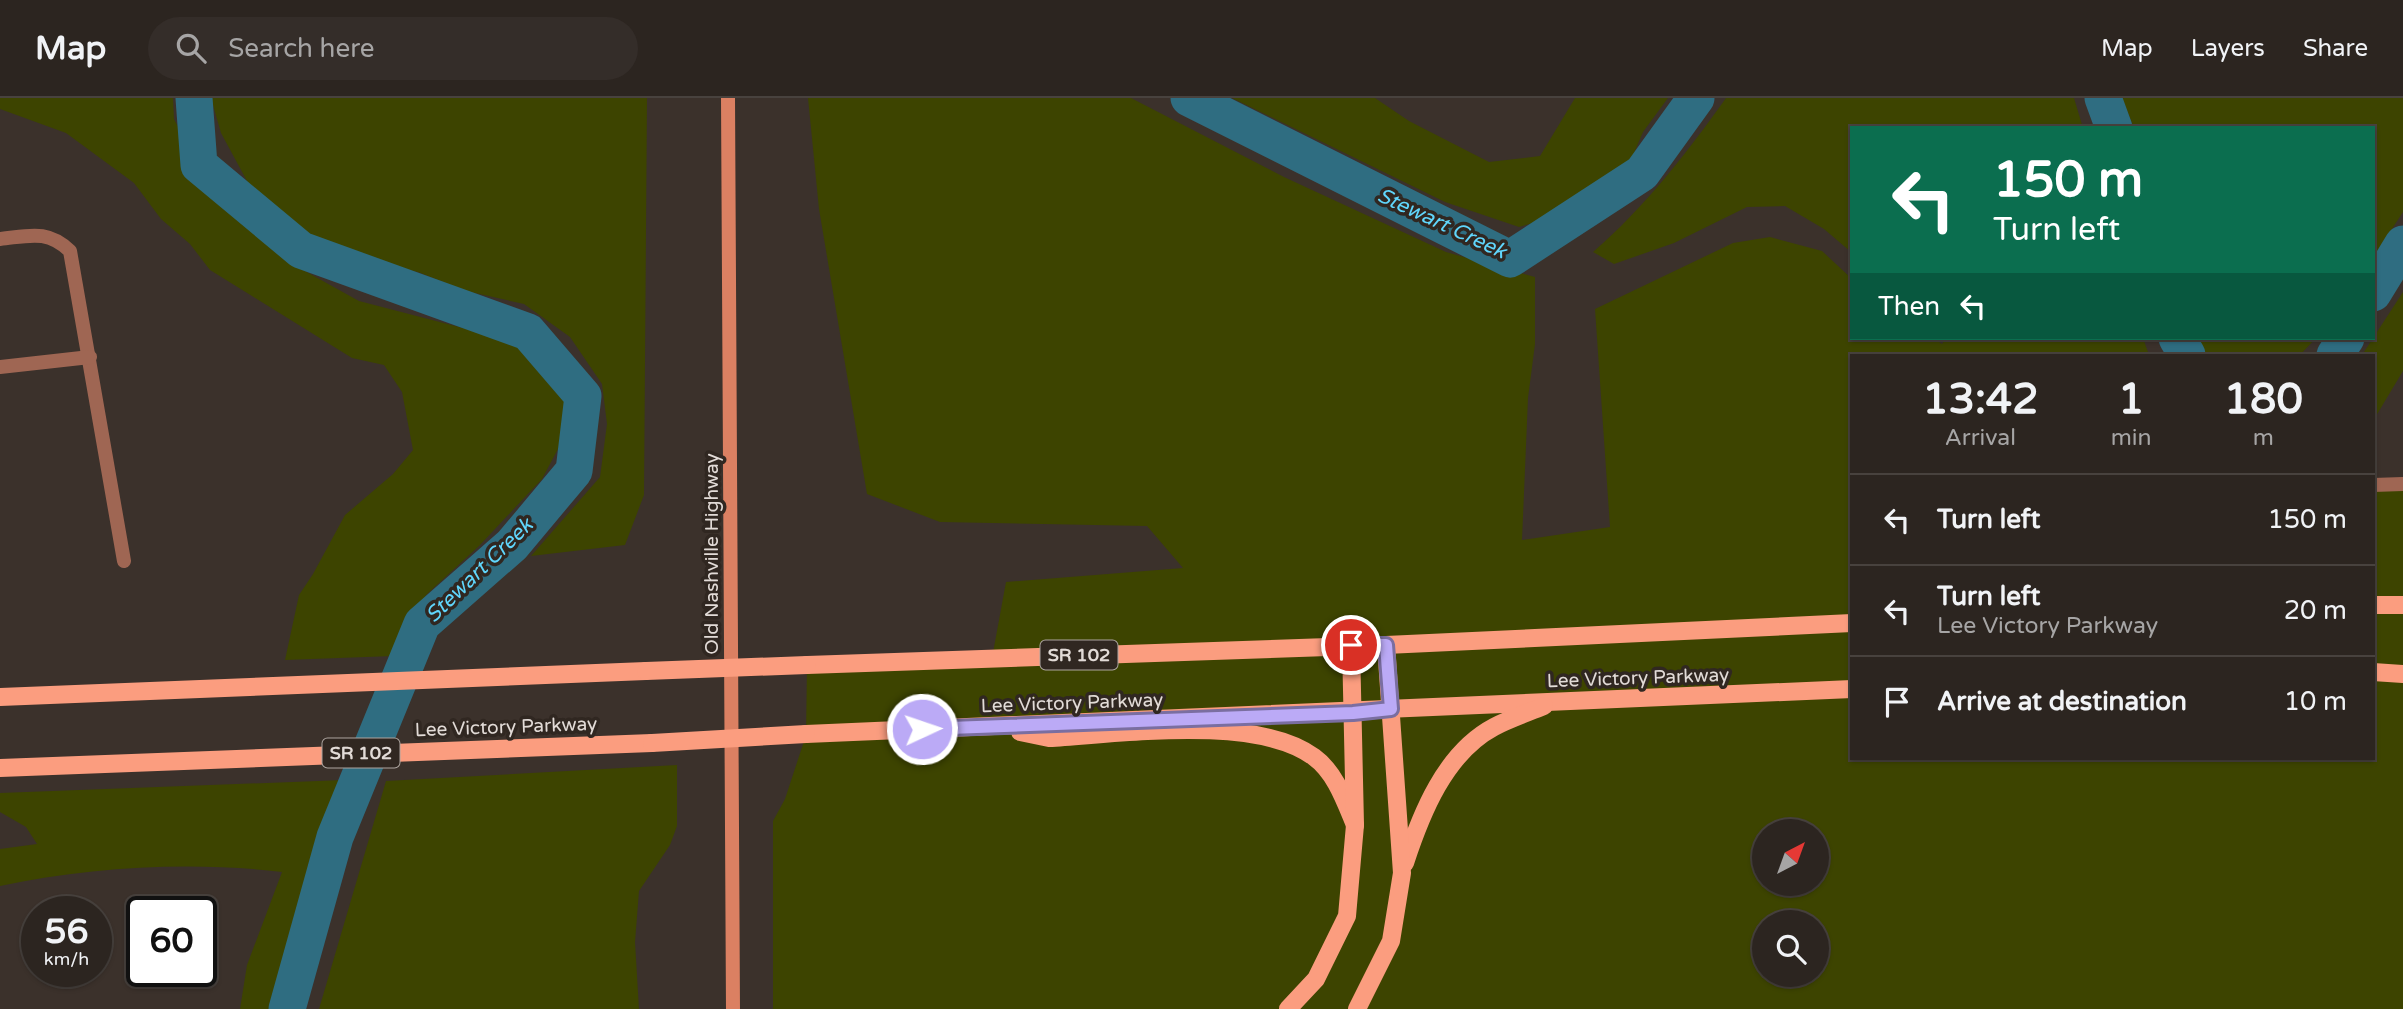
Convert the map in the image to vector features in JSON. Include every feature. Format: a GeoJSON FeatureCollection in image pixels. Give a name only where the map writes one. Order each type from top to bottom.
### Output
{"type":"FeatureCollection","features":[{"type":"Feature","properties":{"kind":"main road","name":"Old Nashville Highway"},"geometry":{"type":"LineString","coordinates":[[728,98],[733,1009]]}},
{"type":"Feature","properties":{"kind":"main road"},"geometry":{"type":"LineString","coordinates":[[2375,605],[2403,605]]}},
{"type":"Feature","properties":{"kind":"main road","name":"SR 102"},"geometry":{"type":"LineString","coordinates":[[0,697],[1386,645],[1850,623]]}},
{"type":"Feature","properties":{"kind":"main road"},"geometry":{"type":"LineString","coordinates":[[1287,1009],[1316,979],[1347,916],[1355,825],[1351,645]]}},
{"type":"Feature","properties":{"kind":"main road"},"geometry":{"type":"LineString","coordinates":[[1386,645],[1402,873]]}},
{"type":"Feature","properties":{"kind":"main road"},"geometry":{"type":"LineString","coordinates":[[2375,672],[2403,674]]}},
{"type":"Feature","properties":{"kind":"main road","name":"Lee Victory Parkway"},"geometry":{"type":"LineString","coordinates":[[0,768],[503,746],[652,743],[1850,689]]}},
{"type":"Feature","properties":{"kind":"main road"},"geometry":{"type":"LineString","coordinates":[[1357,1009],[1391,941],[1402,873],[1416,828],[1435,789],[1461,754],[1492,727],[1554,702]]}},
{"type":"Feature","properties":{"kind":"main road"},"geometry":{"type":"LineString","coordinates":[[992,726],[1049,738],[1232,731],[1270,736],[1315,758],[1331,775],[1355,825]]}},
{"type":"Feature","properties":{"kind":"street"},"geometry":{"type":"LineString","coordinates":[[0,240],[37,235],[56,238],[70,251],[124,561]]}},
{"type":"Feature","properties":{"kind":"street"},"geometry":{"type":"LineString","coordinates":[[0,367],[90,357]]}},
{"type":"Feature","properties":{"kind":"street"},"geometry":{"type":"LineString","coordinates":[[2375,485],[2403,484]]}},
{"type":"Feature","properties":{"kind":"green space"},"geometry":{"type":"Polygon","coordinates":[[[0,98],[173,98],[174,119],[211,190],[285,260],[359,301],[521,343],[565,390],[567,432],[542,479],[479,546],[426,595],[393,656],[285,660],[299,595],[345,515],[393,474],[413,450],[402,392],[384,365],[352,358],[210,270],[190,244],[161,219],[134,183],[66,133],[0,109],[0,98]]]}},
{"type":"Feature","properties":{"kind":"green space"},"geometry":{"type":"Polygon","coordinates":[[[211,98],[647,98],[644,495],[625,545],[531,556],[600,477],[607,424],[602,384],[570,337],[524,304],[466,291],[418,272],[351,258],[298,234],[254,194],[221,133],[211,98]]]}},
{"type":"Feature","properties":{"kind":"green space"},"geometry":{"type":"Polygon","coordinates":[[[808,98],[1131,98],[1284,177],[1446,252],[1535,277],[1535,344],[1528,398],[1522,540],[1610,527],[1595,309],[1733,243],[1770,237],[1822,251],[1850,277],[1850,340],[1936,340],[1942,344],[1945,340],[2144,340],[2149,354],[1850,354],[1850,760],[2375,760],[2375,485],[2403,484],[2403,1009],[773,1009],[773,821],[785,799],[806,735],[807,665],[992,658],[1006,582],[1183,568],[1147,526],[940,522],[867,494],[819,209],[808,98]]]}},
{"type":"Feature","properties":{"kind":"green space"},"geometry":{"type":"Polygon","coordinates":[[[1232,98],[1375,98],[1409,121],[1489,162],[1540,156],[1575,98],[1668,98],[1643,132],[1628,167],[1564,214],[1519,227],[1445,202],[1232,98]]]}},
{"type":"Feature","properties":{"kind":"green space"},"geometry":{"type":"Polygon","coordinates":[[[1726,98],[2074,98],[2082,126],[1850,126],[1850,251],[1824,229],[1785,206],[1747,207],[1674,243],[1614,264],[1593,252],[1630,217],[1696,139],[1726,98]]]}},
{"type":"Feature","properties":{"kind":"green space"},"geometry":{"type":"Polygon","coordinates":[[[2122,98],[2403,98],[2403,212],[2375,255],[2375,126],[2133,126],[2122,98]]]}},
{"type":"Feature","properties":{"kind":"green space"},"geometry":{"type":"Polygon","coordinates":[[[2403,292],[2403,371],[2375,418],[2375,354],[2363,354],[2372,340],[2375,340],[2375,335],[2403,292]]]}},
{"type":"Feature","properties":{"kind":"green space"},"geometry":{"type":"Polygon","coordinates":[[[2195,340],[2314,340],[2301,354],[2207,354],[2195,340]]]}},
{"type":"Feature","properties":{"kind":"green space"},"geometry":{"type":"Polygon","coordinates":[[[677,765],[677,826],[670,845],[639,891],[635,942],[639,1009],[319,1009],[386,781],[677,765]]]}},
{"type":"Feature","properties":{"kind":"green space"},"geometry":{"type":"Polygon","coordinates":[[[344,780],[280,972],[272,1009],[240,1009],[247,965],[282,872],[212,867],[141,868],[70,874],[0,886],[0,849],[37,844],[26,827],[0,812],[0,793],[344,780]]]}},
{"type":"Feature","properties":{"kind":"waterway","name":"Stewart Creek"},"geometry":{"type":"LineString","coordinates":[[194,98],[199,165],[301,250],[528,332],[583,396],[574,471],[512,545],[422,624],[335,837],[287,1009]]}},
{"type":"Feature","properties":{"kind":"waterway","name":"Stewart Creek"},"geometry":{"type":"LineString","coordinates":[[1189,98],[1510,259],[1642,173],[1696,98]]}},
{"type":"Feature","properties":{"kind":"waterway","name":"Stewart Creek"},"geometry":{"type":"LineString","coordinates":[[2103,98],[2113,126]]}},
{"type":"Feature","properties":{"kind":"waterway","name":"Stewart Creek"},"geometry":{"type":"LineString","coordinates":[[2375,290],[2403,244]]}},
{"type":"Feature","properties":{"kind":"waterway","name":"Stewart Creek"},"geometry":{"type":"LineString","coordinates":[[2178,340],[2186,354]]}},
{"type":"Feature","properties":{"kind":"waterway","name":"Stewart Creek"},"geometry":{"type":"LineString","coordinates":[[2336,354],[2345,340]]}},
{"type":"Feature","properties":{"kind":"route"},"geometry":{"type":"LineString","coordinates":[[922,729],[1353,713],[1391,709],[1386,645],[1351,645]]}}]}
